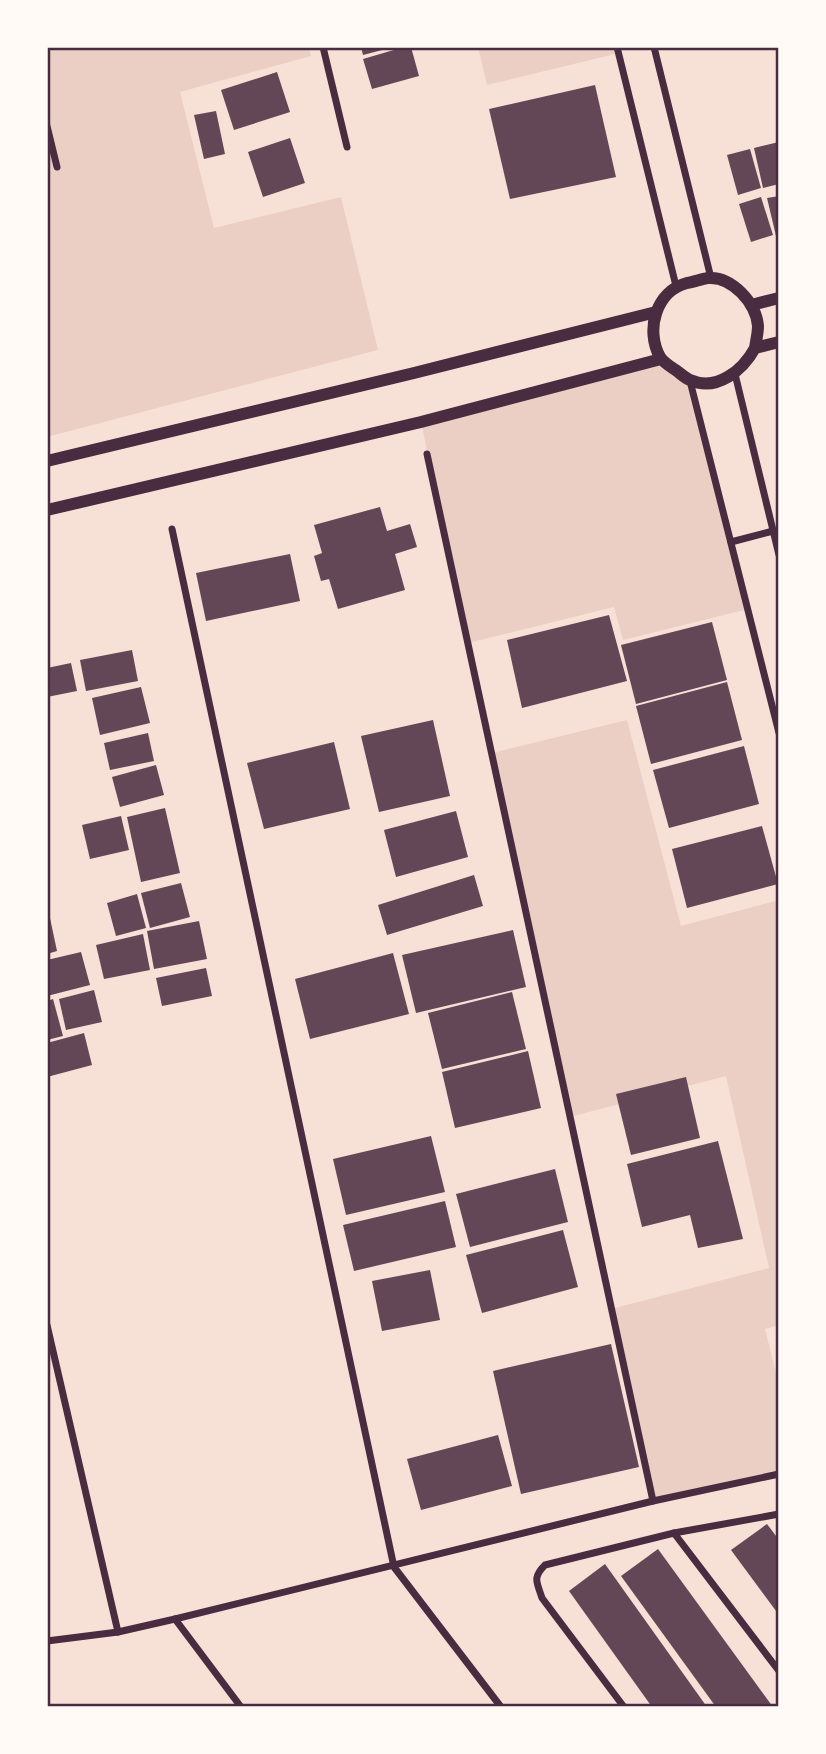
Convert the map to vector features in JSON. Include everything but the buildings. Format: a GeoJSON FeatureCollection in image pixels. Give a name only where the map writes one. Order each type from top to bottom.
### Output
{"type":"FeatureCollection","features":[{"type":"Feature","properties":{"kind":"street"},"geometry":{"type":"LineString","coordinates":[[323,47],[347,148]]}},
{"type":"Feature","properties":{"kind":"street"},"geometry":{"type":"LineString","coordinates":[[617,47],[676,286]]}},
{"type":"Feature","properties":{"kind":"street"},"geometry":{"type":"LineString","coordinates":[[654,47],[711,278]]}},
{"type":"Feature","properties":{"kind":"street"},"geometry":{"type":"LineString","coordinates":[[47,126],[57,167]]}},
{"type":"Feature","properties":{"kind":"street"},"geometry":{"type":"LineString","coordinates":[[711,278],[734,286],[751,305],[758,326],[755,348],[747,363],[735,374],[713,383],[690,381],[661,359],[653,336],[656,312],[664,297],[676,286],[711,278]]}},
{"type":"Feature","properties":{"kind":"street"},"geometry":{"type":"LineString","coordinates":[[751,305],[779,298]]}},
{"type":"Feature","properties":{"kind":"street"},"geometry":{"type":"LineString","coordinates":[[47,461],[656,312]]}},
{"type":"Feature","properties":{"kind":"street"},"geometry":{"type":"LineString","coordinates":[[755,348],[779,342]]}},
{"type":"Feature","properties":{"kind":"street"},"geometry":{"type":"LineString","coordinates":[[47,510],[421,422],[661,359]]}},
{"type":"Feature","properties":{"kind":"street"},"geometry":{"type":"LineString","coordinates":[[735,374],[779,555]]}},
{"type":"Feature","properties":{"kind":"street"},"geometry":{"type":"LineString","coordinates":[[690,381],[779,733]]}},
{"type":"Feature","properties":{"kind":"street"},"geometry":{"type":"LineString","coordinates":[[427,454],[653,1502]]}},
{"type":"Feature","properties":{"kind":"street"},"geometry":{"type":"LineString","coordinates":[[172,529],[394,1567],[501,1707]]}},
{"type":"Feature","properties":{"kind":"street"},"geometry":{"type":"LineString","coordinates":[[731,542],[773,531]]}},
{"type":"Feature","properties":{"kind":"street"},"geometry":{"type":"LineString","coordinates":[[47,1325],[118,1632]]}},
{"type":"Feature","properties":{"kind":"street"},"geometry":{"type":"LineString","coordinates":[[47,1640],[118,1632],[779,1474]]}},
{"type":"Feature","properties":{"kind":"street"},"geometry":{"type":"LineString","coordinates":[[624,1707],[542,1598],[536,1580],[537,1573],[545,1565],[674,1534],[779,1514]]}},
{"type":"Feature","properties":{"kind":"street"},"geometry":{"type":"LineString","coordinates":[[674,1534],[779,1671]]}},
{"type":"Feature","properties":{"kind":"street"},"geometry":{"type":"LineString","coordinates":[[175,1619],[241,1707]]}},
{"type":"Feature","properties":{"kind":"shaded area"},"geometry":{"type":"Polygon","coordinates":[[[47,47],[309,47],[311,56],[180,92],[214,228],[341,197],[378,350],[47,437],[47,47]]]}},
{"type":"Feature","properties":{"kind":"shaded area"},"geometry":{"type":"Polygon","coordinates":[[[478,47],[617,47],[619,53],[487,85],[478,47]]]}},
{"type":"Feature","properties":{"kind":"shaded area"},"geometry":{"type":"Polygon","coordinates":[[[661,359],[690,381],[748,609],[623,640],[614,607],[468,643],[421,422],[661,359]]]}},
{"type":"Feature","properties":{"kind":"shaded area"},"geometry":{"type":"Polygon","coordinates":[[[627,720],[681,926],[779,900],[779,1325],[765,1329],[779,1385],[779,1474],[653,1501],[611,1309],[769,1268],[726,1076],[570,1117],[492,753],[627,720]]]}}]}
